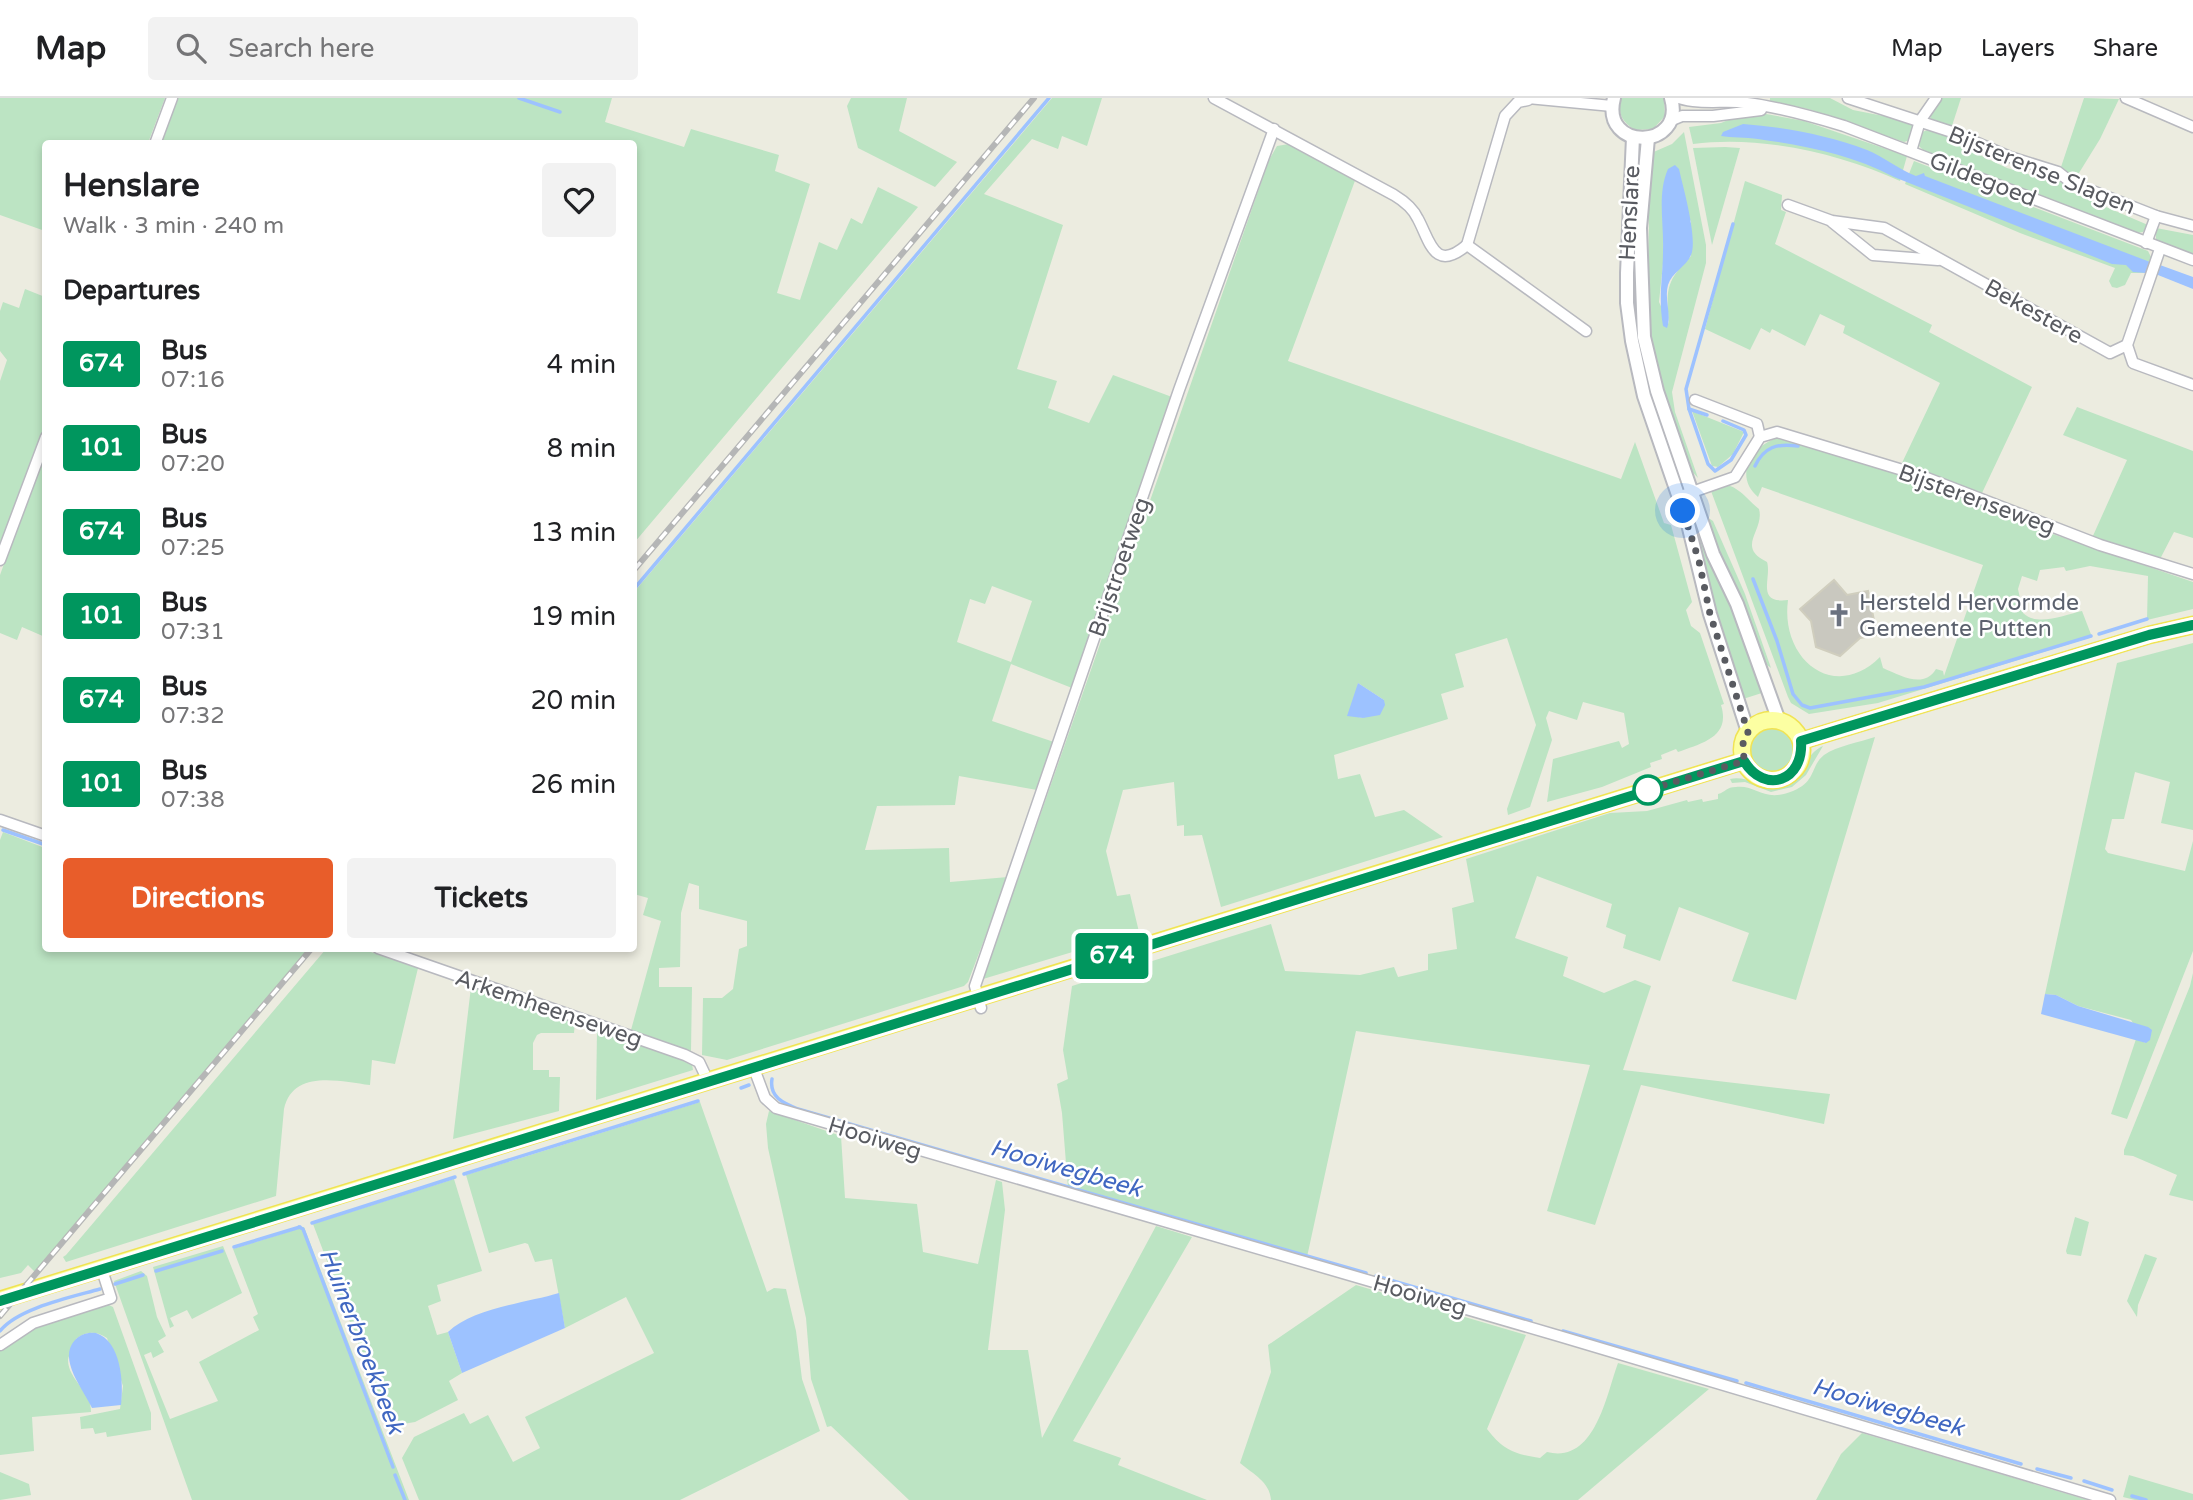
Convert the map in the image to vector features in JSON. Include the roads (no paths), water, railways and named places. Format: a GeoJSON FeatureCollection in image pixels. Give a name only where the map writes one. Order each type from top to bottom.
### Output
{"type":"FeatureCollection","features":[{"type":"Feature","properties":{"kind":"main road"},"geometry":{"type":"LineString","coordinates":[[1801,741],[2136,639],[2193,625]]}},
{"type":"Feature","properties":{"kind":"main road"},"geometry":{"type":"LineString","coordinates":[[1767,720],[1779,721],[1789,725],[1801,741],[1802,754],[1798,767],[1788,776],[1775,780],[1762,779],[1751,772],[1744,761],[1743,741],[1756,724],[1767,720]]}},
{"type":"Feature","properties":{"kind":"main road"},"geometry":{"type":"LineString","coordinates":[[0,1300],[753,1066],[979,1002],[1744,761]]}},
{"type":"Feature","properties":{"kind":"street"},"geometry":{"type":"LineString","coordinates":[[156,140],[172,98]]}},
{"type":"Feature","properties":{"kind":"street"},"geometry":{"type":"LineString","coordinates":[[1214,98],[1405,202],[1420,222],[1430,247],[1439,255],[1452,255],[1467,245],[1505,116],[1518,102],[1528,99],[1613,102],[1615,122],[1633,137],[1648,138],[1659,134],[1670,121],[1673,109],[1671,98]]}},
{"type":"Feature","properties":{"kind":"street","name":"Gildegoed"},"geometry":{"type":"LineString","coordinates":[[1679,98],[1687,101],[1741,103],[1806,115],[1911,152],[2193,260]]}},
{"type":"Feature","properties":{"kind":"street","name":"Bijsterense Slagen"},"geometry":{"type":"LineString","coordinates":[[1848,98],[1920,121],[2010,157],[2057,172],[2072,183],[2157,216],[2193,226]]}},
{"type":"Feature","properties":{"kind":"street"},"geometry":{"type":"LineString","coordinates":[[1911,152],[1920,121],[1936,98]]}},
{"type":"Feature","properties":{"kind":"street"},"geometry":{"type":"LineString","coordinates":[[2126,98],[2193,127]]}},
{"type":"Feature","properties":{"kind":"street","name":"Gildegoed"},"geometry":{"type":"LineString","coordinates":[[1670,121],[1682,116],[1713,116],[1769,109]]}},
{"type":"Feature","properties":{"kind":"street","name":"Brijstroetweg"},"geometry":{"type":"LineString","coordinates":[[979,1002],[975,986],[1064,721],[1179,390],[1274,129]]}},
{"type":"Feature","properties":{"kind":"street","name":"Henslare"},"geometry":{"type":"LineString","coordinates":[[1633,137],[1626,273],[1628,316],[1644,396],[1699,561],[1710,614],[1748,732]]}},
{"type":"Feature","properties":{"kind":"street","name":"Henslare"},"geometry":{"type":"LineString","coordinates":[[1648,138],[1640,228],[1644,337],[1657,391],[1713,554],[1738,604],[1779,721]]}},
{"type":"Feature","properties":{"kind":"street","name":"Bekestere"},"geometry":{"type":"LineString","coordinates":[[1788,205],[1832,221],[1884,228],[2110,353],[2127,345]]}},
{"type":"Feature","properties":{"kind":"street","name":"Bijsterense Slagen"},"geometry":{"type":"LineString","coordinates":[[2146,243],[2157,216]]}},
{"type":"Feature","properties":{"kind":"street","name":"Bekestere"},"geometry":{"type":"LineString","coordinates":[[1832,221],[1873,255],[1942,260]]}},
{"type":"Feature","properties":{"kind":"street"},"geometry":{"type":"LineString","coordinates":[[1467,245],[1586,331]]}},
{"type":"Feature","properties":{"kind":"street"},"geometry":{"type":"LineString","coordinates":[[2160,248],[2127,345],[2133,363],[2193,385]]}},
{"type":"Feature","properties":{"kind":"street"},"geometry":{"type":"LineString","coordinates":[[1678,497],[1735,477],[1760,437],[1756,424],[1695,400]]}},
{"type":"Feature","properties":{"kind":"street","name":"Bijsterenseweg"},"geometry":{"type":"LineString","coordinates":[[1760,437],[1777,432],[1919,475],[2100,545],[2193,574]]}},
{"type":"Feature","properties":{"kind":"street"},"geometry":{"type":"LineString","coordinates":[[0,560],[42,448]]}},
{"type":"Feature","properties":{"kind":"street"},"geometry":{"type":"LineString","coordinates":[[0,820],[42,835]]}},
{"type":"Feature","properties":{"kind":"street","name":"Arkemheenseweg"},"geometry":{"type":"LineString","coordinates":[[389,952],[685,1055],[699,1062],[708,1081]]}},
{"type":"Feature","properties":{"kind":"street","name":"Hooiweg"},"geometry":{"type":"LineString","coordinates":[[753,1066],[765,1098],[776,1108],[2110,1500]]}},
{"type":"Feature","properties":{"kind":"street"},"geometry":{"type":"LineString","coordinates":[[0,1345],[33,1323],[111,1298],[102,1270]]}},
{"type":"Feature","properties":{"kind":"water"},"geometry":{"type":"Polygon","coordinates":[[[1743,124],[1805,132],[1867,150],[1916,176],[1924,173],[1925,176],[2150,262],[2149,267],[2158,270],[2160,265],[2193,277],[2193,289],[2148,271],[2133,272],[2126,265],[2112,264],[1861,162],[1811,148],[1753,138],[1721,136],[1723,132],[1743,124]]]}},
{"type":"Feature","properties":{"kind":"water"},"geometry":{"type":"Polygon","coordinates":[[[1675,165],[1679,169],[1686,200],[1693,247],[1689,259],[1668,285],[1667,328],[1663,326],[1661,305],[1662,198],[1668,169],[1675,165]]]}},
{"type":"Feature","properties":{"kind":"water"},"geometry":{"type":"Polygon","coordinates":[[[1358,683],[1384,700],[1385,705],[1380,715],[1363,718],[1347,716],[1358,683]]]}},
{"type":"Feature","properties":{"kind":"water"},"geometry":{"type":"Polygon","coordinates":[[[2045,994],[2056,995],[2078,1006],[2148,1027],[2152,1030],[2150,1040],[2146,1043],[2041,1014],[2045,994]]]}},
{"type":"Feature","properties":{"kind":"water"},"geometry":{"type":"Polygon","coordinates":[[[559,1293],[565,1328],[462,1373],[448,1332],[471,1317],[485,1312],[559,1293]]]}},
{"type":"Feature","properties":{"kind":"water"},"geometry":{"type":"Polygon","coordinates":[[[96,1333],[104,1337],[116,1353],[121,1375],[121,1405],[92,1408],[70,1365],[70,1348],[75,1340],[85,1334],[96,1333]]]}},
{"type":"Feature","properties":{"kind":"waterway"},"geometry":{"type":"LineString","coordinates":[[519,98],[560,112]]}},
{"type":"Feature","properties":{"kind":"waterway"},"geometry":{"type":"LineString","coordinates":[[637,585],[1049,98]]}},
{"type":"Feature","properties":{"kind":"waterway"},"geometry":{"type":"LineString","coordinates":[[1723,421],[1744,430],[1746,435],[1731,460],[1715,471],[1708,464],[1689,409],[1686,389],[1733,224]]}},
{"type":"Feature","properties":{"kind":"waterway"},"geometry":{"type":"LineString","coordinates":[[1689,409],[1707,415]]}},
{"type":"Feature","properties":{"kind":"waterway"},"geometry":{"type":"LineString","coordinates":[[1755,466],[1763,454],[1772,448],[1798,446]]}},
{"type":"Feature","properties":{"kind":"waterway"},"geometry":{"type":"LineString","coordinates":[[1753,579],[1777,641],[1793,694],[1802,705],[1810,708],[1924,687],[2091,636]]}},
{"type":"Feature","properties":{"kind":"waterway"},"geometry":{"type":"LineString","coordinates":[[2099,634],[2147,619]]}},
{"type":"Feature","properties":{"kind":"waterway"},"geometry":{"type":"LineString","coordinates":[[3,830],[42,844]]}},
{"type":"Feature","properties":{"kind":"waterway","name":"Hooiwegbeek"},"geometry":{"type":"LineString","coordinates":[[772,1079],[775,1095],[782,1102],[798,1109],[1366,1273]]}},
{"type":"Feature","properties":{"kind":"waterway","name":"Hooiwegbeek"},"geometry":{"type":"LineString","coordinates":[[741,1088],[749,1085]]}},
{"type":"Feature","properties":{"kind":"waterway","name":"Hooiwegbeek"},"geometry":{"type":"LineString","coordinates":[[464,1174],[698,1101]]}},
{"type":"Feature","properties":{"kind":"waterway","name":"Hooiwegbeek"},"geometry":{"type":"LineString","coordinates":[[312,1223],[455,1177]]}},
{"type":"Feature","properties":{"kind":"waterway","name":"Huinerbroekbeek"},"geometry":{"type":"LineString","coordinates":[[299,1227],[303,1229],[393,1467]]}},
{"type":"Feature","properties":{"kind":"waterway"},"geometry":{"type":"LineString","coordinates":[[234,1247],[300,1227]]}},
{"type":"Feature","properties":{"kind":"waterway"},"geometry":{"type":"LineString","coordinates":[[156,1271],[222,1251]]}},
{"type":"Feature","properties":{"kind":"waterway"},"geometry":{"type":"LineString","coordinates":[[115,1284],[143,1275]]}},
{"type":"Feature","properties":{"kind":"waterway","name":"Hooiwegbeek"},"geometry":{"type":"LineString","coordinates":[[1376,1276],[1531,1321]]}},
{"type":"Feature","properties":{"kind":"waterway"},"geometry":{"type":"LineString","coordinates":[[0,1331],[8,1323],[32,1310],[100,1289]]}},
{"type":"Feature","properties":{"kind":"waterway","name":"Hooiwegbeek"},"geometry":{"type":"LineString","coordinates":[[1563,1331],[1737,1381]]}},
{"type":"Feature","properties":{"kind":"waterway","name":"Hooiwegbeek"},"geometry":{"type":"LineString","coordinates":[[1746,1383],[2021,1464]]}},
{"type":"Feature","properties":{"kind":"waterway","name":"Hooiwegbeek"},"geometry":{"type":"LineString","coordinates":[[2037,1469],[2071,1478]]}},
{"type":"Feature","properties":{"kind":"waterway","name":"Huinerbroekbeek"},"geometry":{"type":"LineString","coordinates":[[395,1475],[405,1500]]}},
{"type":"Feature","properties":{"kind":"waterway","name":"Hooiwegbeek"},"geometry":{"type":"LineString","coordinates":[[2084,1481],[2112,1490]]}},
{"type":"Feature","properties":{"kind":"waterway","name":"Hooiwegbeek"},"geometry":{"type":"LineString","coordinates":[[2132,1496],[2146,1500]]}},
{"type":"Feature","properties":{"kind":"railway"},"geometry":{"type":"LineString","coordinates":[[637,566],[1034,98]]}},
{"type":"Feature","properties":{"kind":"railway"},"geometry":{"type":"LineString","coordinates":[[0,1316],[309,952]]}},
{"type":"Feature","properties":{"kind":"place","name":"Hersteld Hervormde Gemeente Putten"},"geometry":{"type":"Point","coordinates":[1839,615]}}]}
